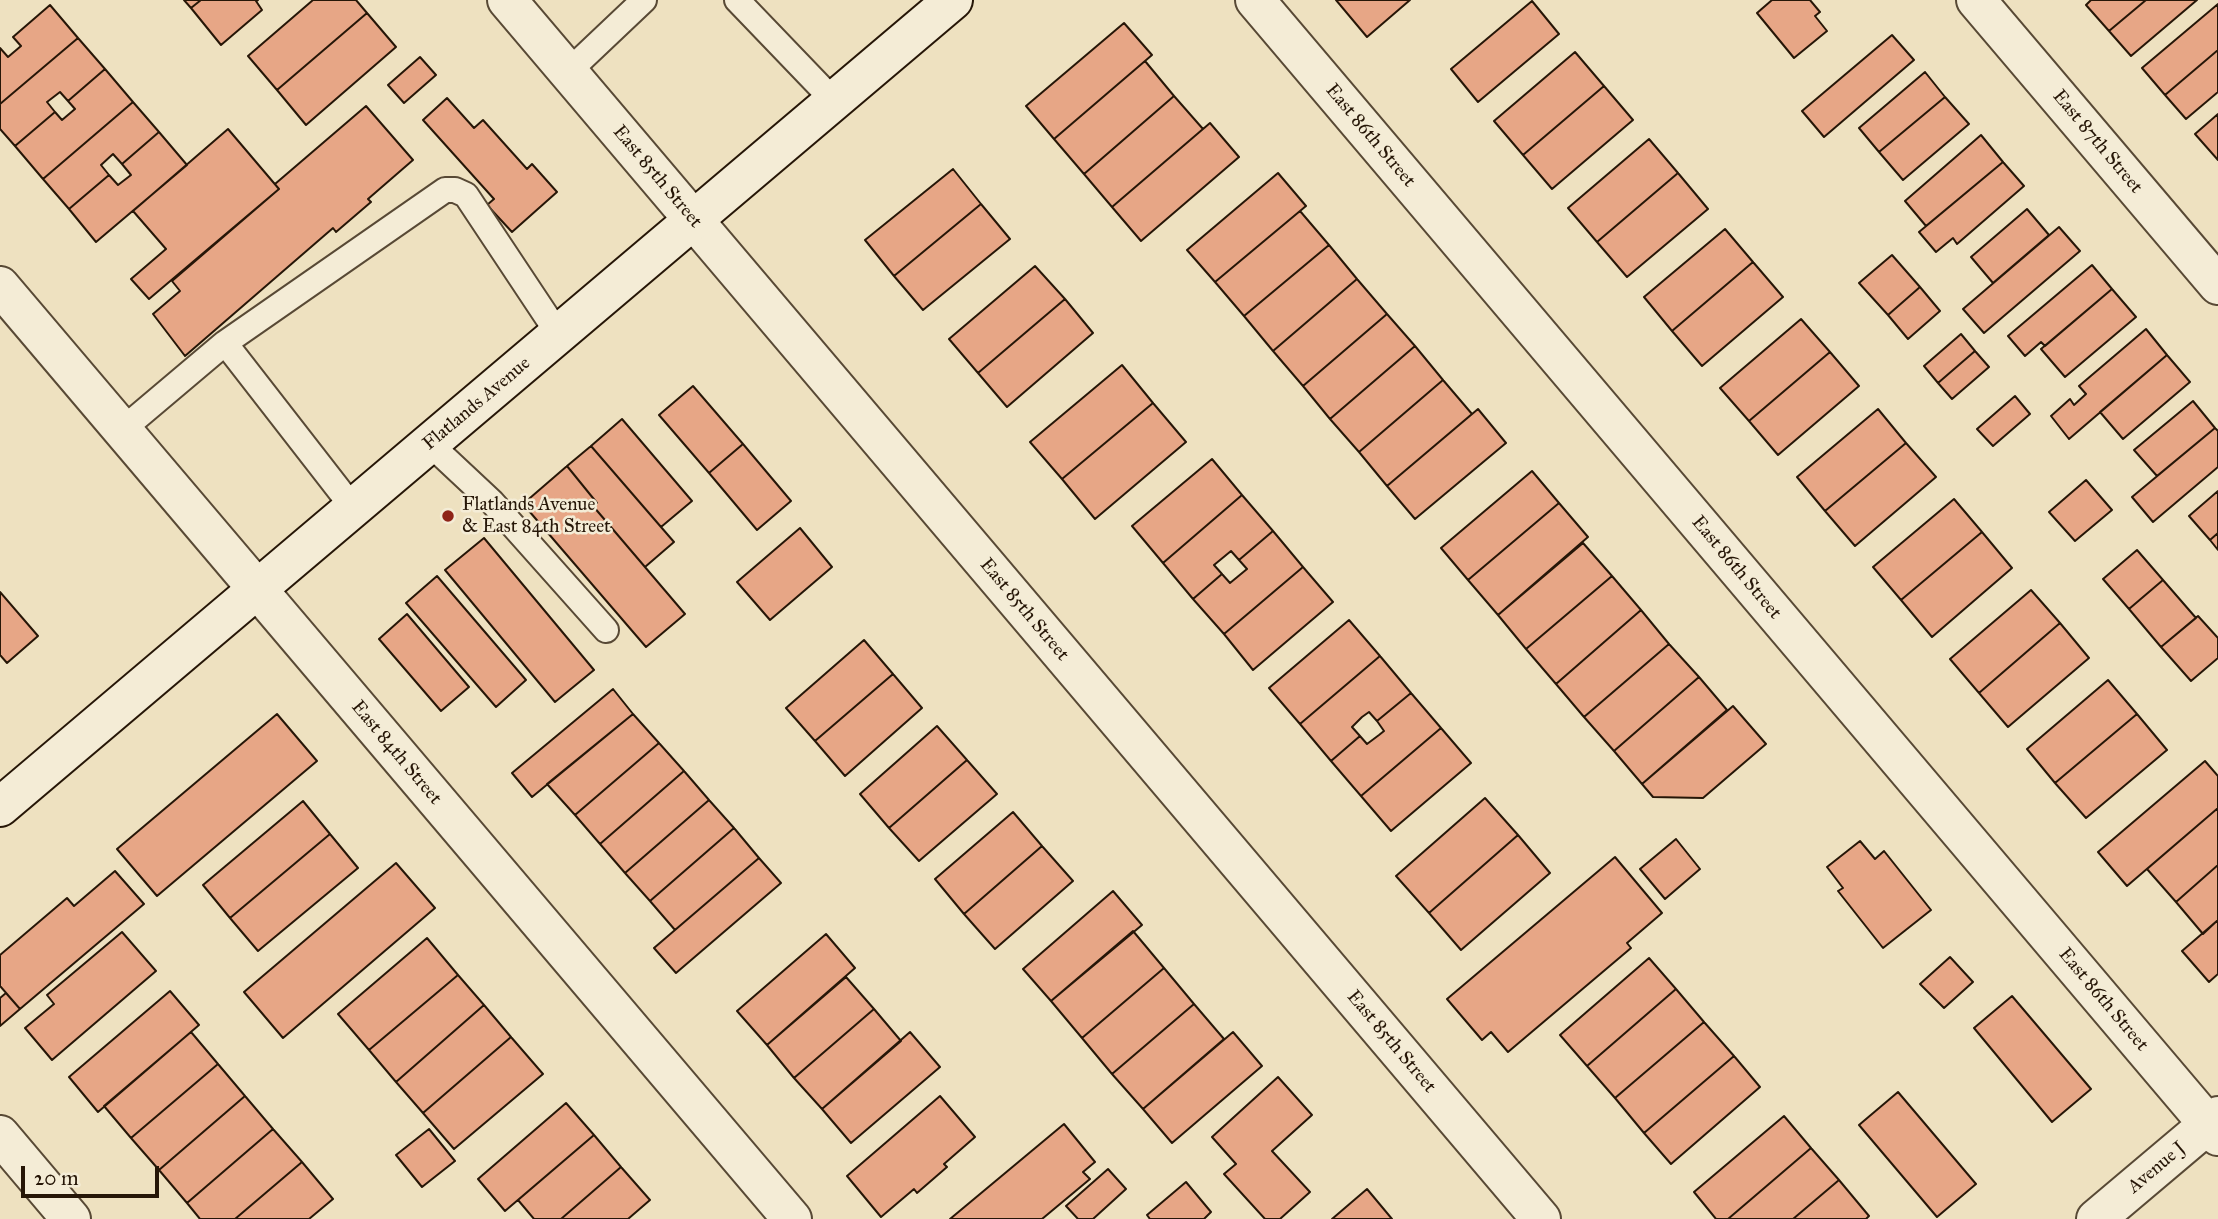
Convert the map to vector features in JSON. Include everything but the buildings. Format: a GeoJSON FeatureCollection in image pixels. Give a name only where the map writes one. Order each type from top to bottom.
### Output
{"type":"FeatureCollection","features":[{"type":"Feature","properties":{"kind":"street","name":"East 85th Street"},"geometry":{"type":"LineString","coordinates":[[507,0],[1541,1219]]}},
{"type":"Feature","properties":{"kind":"street","name":"Flatlands Avenue"},"geometry":{"type":"LineString","coordinates":[[0,807],[953,0]]}},
{"type":"Feature","properties":{"kind":"street","name":"East 86th Street"},"geometry":{"type":"LineString","coordinates":[[1255,0],[2215,1126]]}},
{"type":"Feature","properties":{"kind":"street","name":"East 87th Street"},"geometry":{"type":"LineString","coordinates":[[1976,0],[2218,285]]}},
{"type":"Feature","properties":{"kind":"street","name":"East 84th Street"},"geometry":{"type":"LineString","coordinates":[[0,286],[792,1219]]}},
{"type":"Feature","properties":{"kind":"street","name":"Avenue J"},"geometry":{"type":"LineString","coordinates":[[2096,1219],[2215,1126]]}},
{"type":"Feature","properties":{"kind":"street"},"geometry":{"type":"LineString","coordinates":[[0,1135],[71,1219]]}},
{"type":"Feature","properties":{"kind":"lane"},"geometry":{"type":"LineString","coordinates":[[568,72],[644,0]]}},
{"type":"Feature","properties":{"kind":"lane"},"geometry":{"type":"LineString","coordinates":[[737,0],[834,101]]}},
{"type":"Feature","properties":{"kind":"lane"},"geometry":{"type":"LineString","coordinates":[[122,430],[225,343],[445,190],[455,190],[466,195],[559,335]]}},
{"type":"Feature","properties":{"kind":"lane"},"geometry":{"type":"LineString","coordinates":[[225,343],[354,509]]}},
{"type":"Feature","properties":{"kind":"lane"},"geometry":{"type":"LineString","coordinates":[[430,444],[492,502],[606,630]]}},
{"type":"Feature","properties":{"kind":"place","name":"Flatlands Avenue & East 84th Street"},"geometry":{"type":"Point","coordinates":[448,516]}}]}
